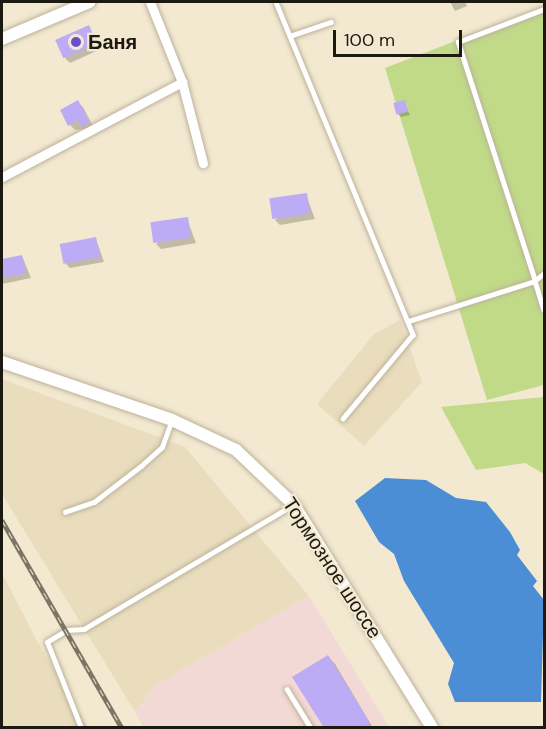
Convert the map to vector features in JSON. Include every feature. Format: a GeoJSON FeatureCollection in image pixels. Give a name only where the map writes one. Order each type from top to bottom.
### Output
{"type":"FeatureCollection","features":[{"type":"Feature","properties":{"kind":"street"},"geometry":{"type":"LineString","coordinates":[[2,39],[89,2]]}},
{"type":"Feature","properties":{"kind":"street"},"geometry":{"type":"LineString","coordinates":[[150,2],[182,82],[202,163]]}},
{"type":"Feature","properties":{"kind":"street"},"geometry":{"type":"LineString","coordinates":[[2,177],[182,82]]}},
{"type":"Feature","properties":{"kind":"street","name":"Тормозное шоссе"},"geometry":{"type":"LineString","coordinates":[[3,366],[172,420],[220,439],[294,505],[432,728]]}},
{"type":"Feature","properties":{"kind":"lane"},"geometry":{"type":"LineString","coordinates":[[276,2],[409,321],[413,341],[343,419]]}},
{"type":"Feature","properties":{"kind":"lane"},"geometry":{"type":"LineString","coordinates":[[544,9],[458,42],[544,310]]}},
{"type":"Feature","properties":{"kind":"lane"},"geometry":{"type":"LineString","coordinates":[[290,36],[331,22]]}},
{"type":"Feature","properties":{"kind":"lane"},"geometry":{"type":"LineString","coordinates":[[409,321],[535,281],[544,274]]}},
{"type":"Feature","properties":{"kind":"lane"},"geometry":{"type":"LineString","coordinates":[[65,512],[94,502],[141,466],[162,447],[172,420]]}},
{"type":"Feature","properties":{"kind":"lane"},"geometry":{"type":"LineString","coordinates":[[81,728],[47,642],[67,630],[84,629],[294,505]]}},
{"type":"Feature","properties":{"kind":"lane"},"geometry":{"type":"LineString","coordinates":[[287,689],[311,728]]}},
{"type":"Feature","properties":{"kind":"shaded area"},"geometry":{"type":"Polygon","coordinates":[[[400,320],[422,382],[364,446],[317,404],[374,334],[400,320]]]}},
{"type":"Feature","properties":{"kind":"shaded area"},"geometry":{"type":"Polygon","coordinates":[[[2,379],[185,447],[309,596],[155,685],[135,712],[2,494],[2,379]]]}},
{"type":"Feature","properties":{"kind":"shaded area"},"geometry":{"type":"Polygon","coordinates":[[[2,573],[37,641],[88,727],[2,727],[2,573]]]}},
{"type":"Feature","properties":{"kind":"shaded area"},"geometry":{"type":"Polygon","coordinates":[[[309,596],[389,727],[143,727],[135,712],[155,685],[309,596]]]}},
{"type":"Feature","properties":{"kind":"green space"},"geometry":{"type":"Polygon","coordinates":[[[544,7],[544,385],[487,400],[385,68],[544,7]]]}},
{"type":"Feature","properties":{"kind":"green space"},"geometry":{"type":"Polygon","coordinates":[[[544,397],[544,474],[525,463],[476,470],[441,407],[544,397]]]}},
{"type":"Feature","properties":{"kind":"water"},"geometry":{"type":"Polygon","coordinates":[[[385,478],[426,480],[456,498],[486,502],[510,532],[520,550],[517,555],[537,581],[533,586],[544,600],[541,702],[455,702],[448,684],[454,663],[404,581],[394,554],[379,542],[355,501],[385,478]]]}},
{"type":"Feature","properties":{"kind":"building","name":"Баня"},"geometry":{"type":"Polygon","coordinates":[[[89,25],[97,43],[63,58],[55,40],[89,25]]]}},
{"type":"Feature","properties":{"kind":"building"},"geometry":{"type":"Polygon","coordinates":[[[78,100],[90,123],[82,127],[78,120],[68,126],[60,110],[78,100]]]}},
{"type":"Feature","properties":{"kind":"building"},"geometry":{"type":"Polygon","coordinates":[[[405,100],[408,112],[396,115],[393,103],[405,100]]]}},
{"type":"Feature","properties":{"kind":"building"},"geometry":{"type":"Polygon","coordinates":[[[307,193],[310,214],[272,219],[269,198],[307,193]]]}},
{"type":"Feature","properties":{"kind":"building"},"geometry":{"type":"Polygon","coordinates":[[[188,217],[191,238],[153,243],[150,222],[188,217]]]}},
{"type":"Feature","properties":{"kind":"building"},"geometry":{"type":"Polygon","coordinates":[[[96,237],[100,257],[63,264],[60,244],[96,237]]]}},
{"type":"Feature","properties":{"kind":"building"},"geometry":{"type":"Polygon","coordinates":[[[22,255],[26,273],[2,278],[2,259],[22,255]]]}},
{"type":"Feature","properties":{"kind":"building"},"geometry":{"type":"Polygon","coordinates":[[[328,655],[370,723],[363,728],[324,728],[292,677],[328,655]]]}},
{"type":"Feature","properties":{"kind":"railway"},"geometry":{"type":"LineString","coordinates":[[2,520],[122,728]]}},
{"type":"Feature","properties":{"kind":"place","name":"Баня"},"geometry":{"type":"Point","coordinates":[76,42]}}]}
